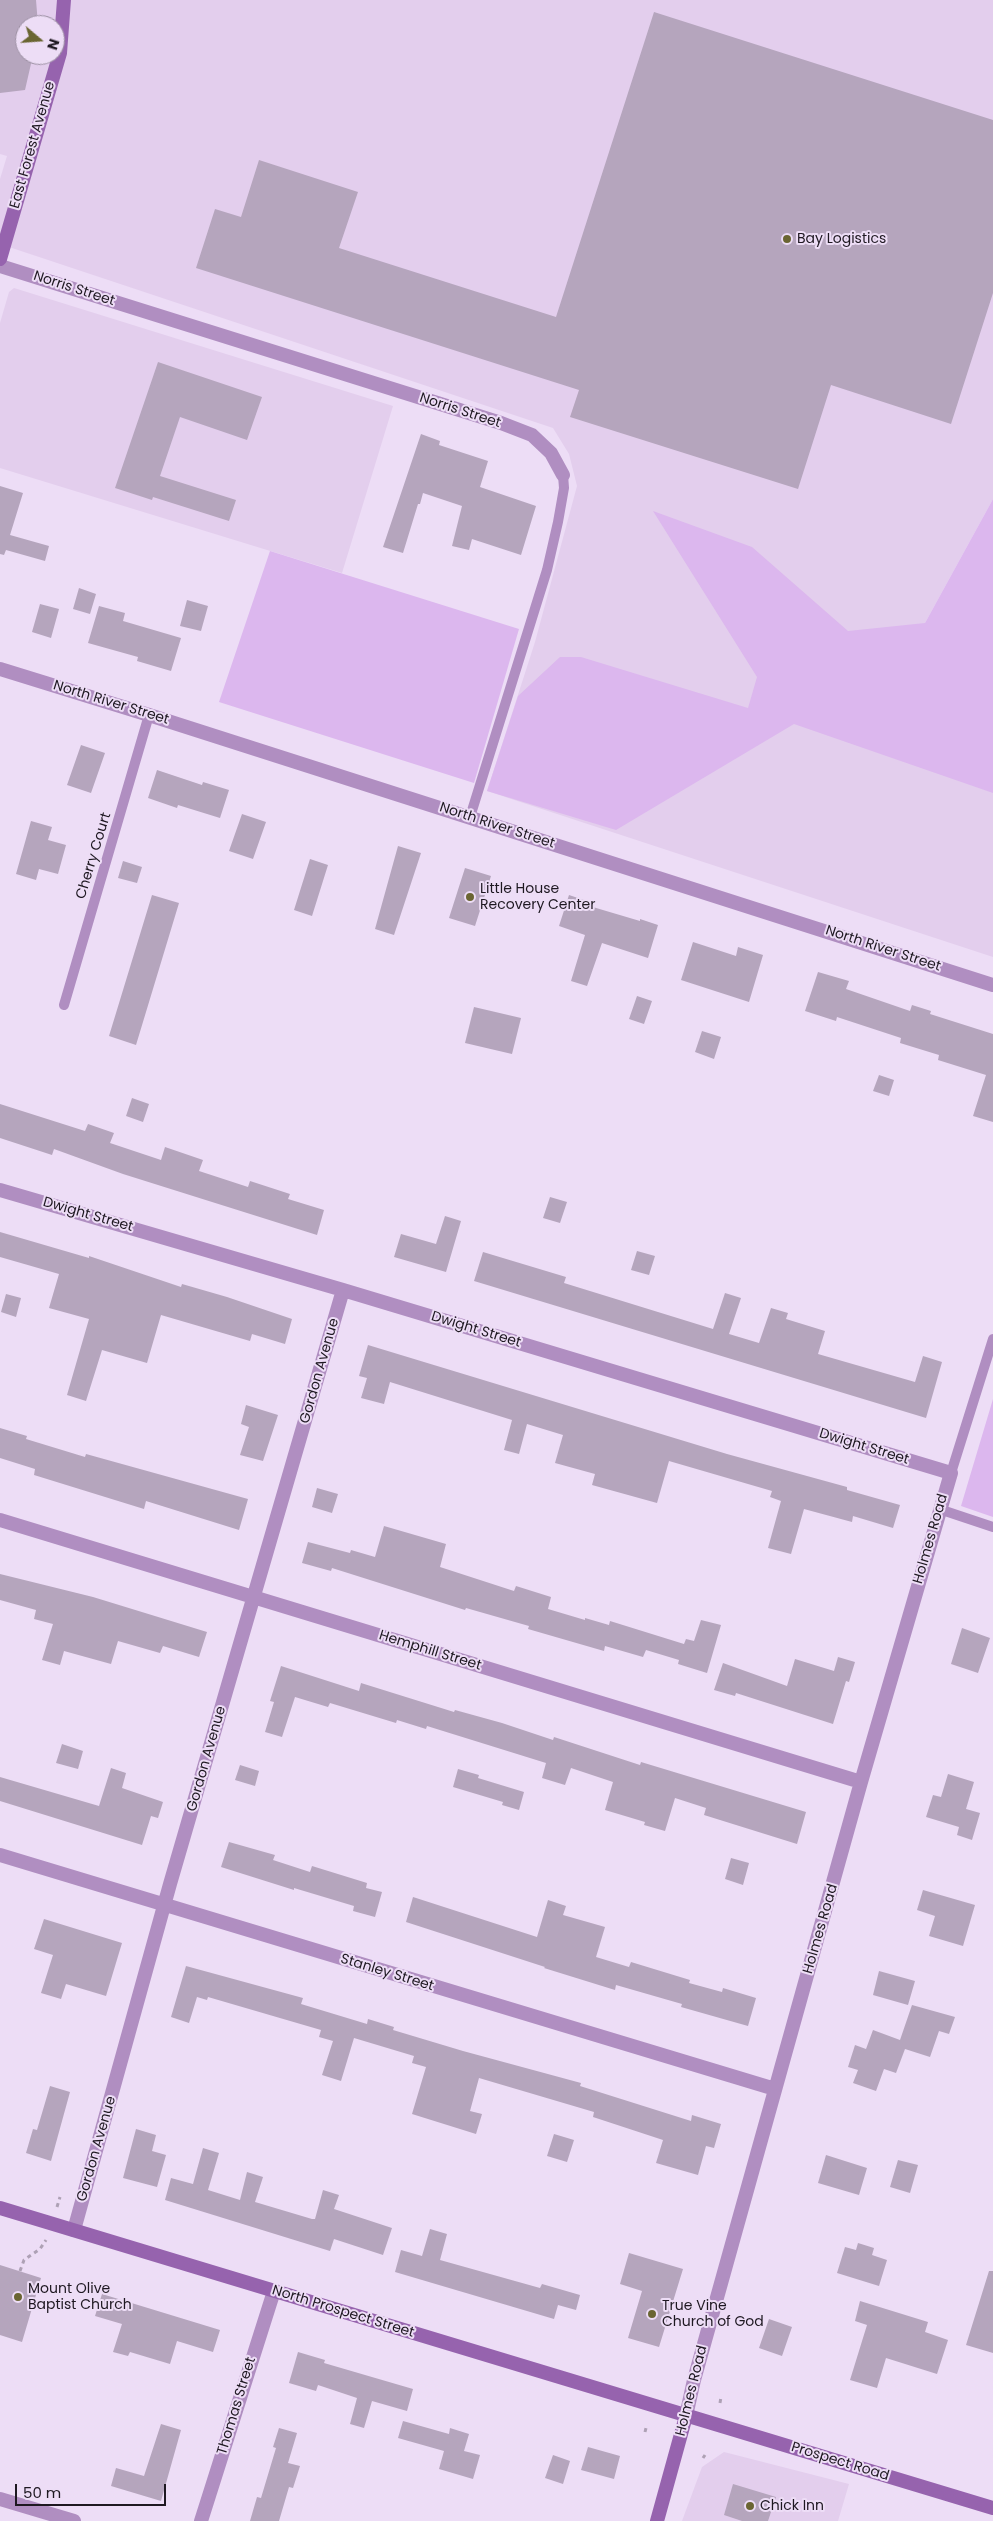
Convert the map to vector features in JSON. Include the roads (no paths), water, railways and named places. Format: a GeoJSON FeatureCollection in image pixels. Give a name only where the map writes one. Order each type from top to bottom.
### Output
{"type":"FeatureCollection","features":[{"type":"Feature","properties":{"kind":"main road","name":"East Forest Avenue"},"geometry":{"type":"LineString","coordinates":[[0,259],[60,53],[64,0]]}},
{"type":"Feature","properties":{"kind":"main road","name":"North Prospect Street"},"geometry":{"type":"LineString","coordinates":[[0,2208],[686,2416]]}},
{"type":"Feature","properties":{"kind":"main road","name":"Prospect Road"},"geometry":{"type":"LineString","coordinates":[[686,2416],[993,2508]]}},
{"type":"Feature","properties":{"kind":"main road","name":"Holmes Road"},"geometry":{"type":"LineString","coordinates":[[657,2521],[686,2416]]}},
{"type":"Feature","properties":{"kind":"street","name":"Norris Street"},"geometry":{"type":"LineString","coordinates":[[0,266],[500,423],[532,435],[551,453],[563,475]]}},
{"type":"Feature","properties":{"kind":"street","name":"North River Street"},"geometry":{"type":"LineString","coordinates":[[0,669],[149,714],[993,985]]}},
{"type":"Feature","properties":{"kind":"street","name":"Dwight Street"},"geometry":{"type":"LineString","coordinates":[[0,1190],[343,1290],[951,1474]]}},
{"type":"Feature","properties":{"kind":"street","name":"Gordon Avenue"},"geometry":{"type":"LineString","coordinates":[[74,2230],[164,1906],[343,1290]]}},
{"type":"Feature","properties":{"kind":"street","name":"Holmes Road"},"geometry":{"type":"LineString","coordinates":[[686,2416],[694,2380],[861,1782],[951,1474]]}},
{"type":"Feature","properties":{"kind":"street","name":"Hemphill Street"},"geometry":{"type":"LineString","coordinates":[[0,1520],[861,1782]]}},
{"type":"Feature","properties":{"kind":"street","name":"Stanley Street"},"geometry":{"type":"LineString","coordinates":[[0,1856],[775,2089]]}},
{"type":"Feature","properties":{"kind":"street","name":"Thomas Street"},"geometry":{"type":"LineString","coordinates":[[201,2521],[274,2291]]}},
{"type":"Feature","properties":{"kind":"street"},"geometry":{"type":"LineString","coordinates":[[0,2499],[74,2521]]}},
{"type":"Feature","properties":{"kind":"lane","name":"Norris Street"},"geometry":{"type":"LineString","coordinates":[[470,817],[547,570],[564,488],[563,475]]}},
{"type":"Feature","properties":{"kind":"lane","name":"Cherry Court"},"geometry":{"type":"LineString","coordinates":[[64,1005],[149,714]]}},
{"type":"Feature","properties":{"kind":"lane","name":"Holmes Road"},"geometry":{"type":"LineString","coordinates":[[951,1474],[993,1339]]}},
{"type":"Feature","properties":{"kind":"lane"},"geometry":{"type":"LineString","coordinates":[[940,1509],[993,1527]]}},
{"type":"Feature","properties":{"kind":"place","name":"Bay Logistics"},"geometry":{"type":"Point","coordinates":[787,239]}},
{"type":"Feature","properties":{"kind":"place","name":"Little House Recovery Center"},"geometry":{"type":"Point","coordinates":[470,897]}},
{"type":"Feature","properties":{"kind":"place","name":"Mount Olive Baptist Church"},"geometry":{"type":"Point","coordinates":[18,2297]}},
{"type":"Feature","properties":{"kind":"place","name":"True Vine Church of God"},"geometry":{"type":"Point","coordinates":[652,2314]}},
{"type":"Feature","properties":{"kind":"place","name":"Chick Inn"},"geometry":{"type":"Point","coordinates":[750,2506]}}]}
